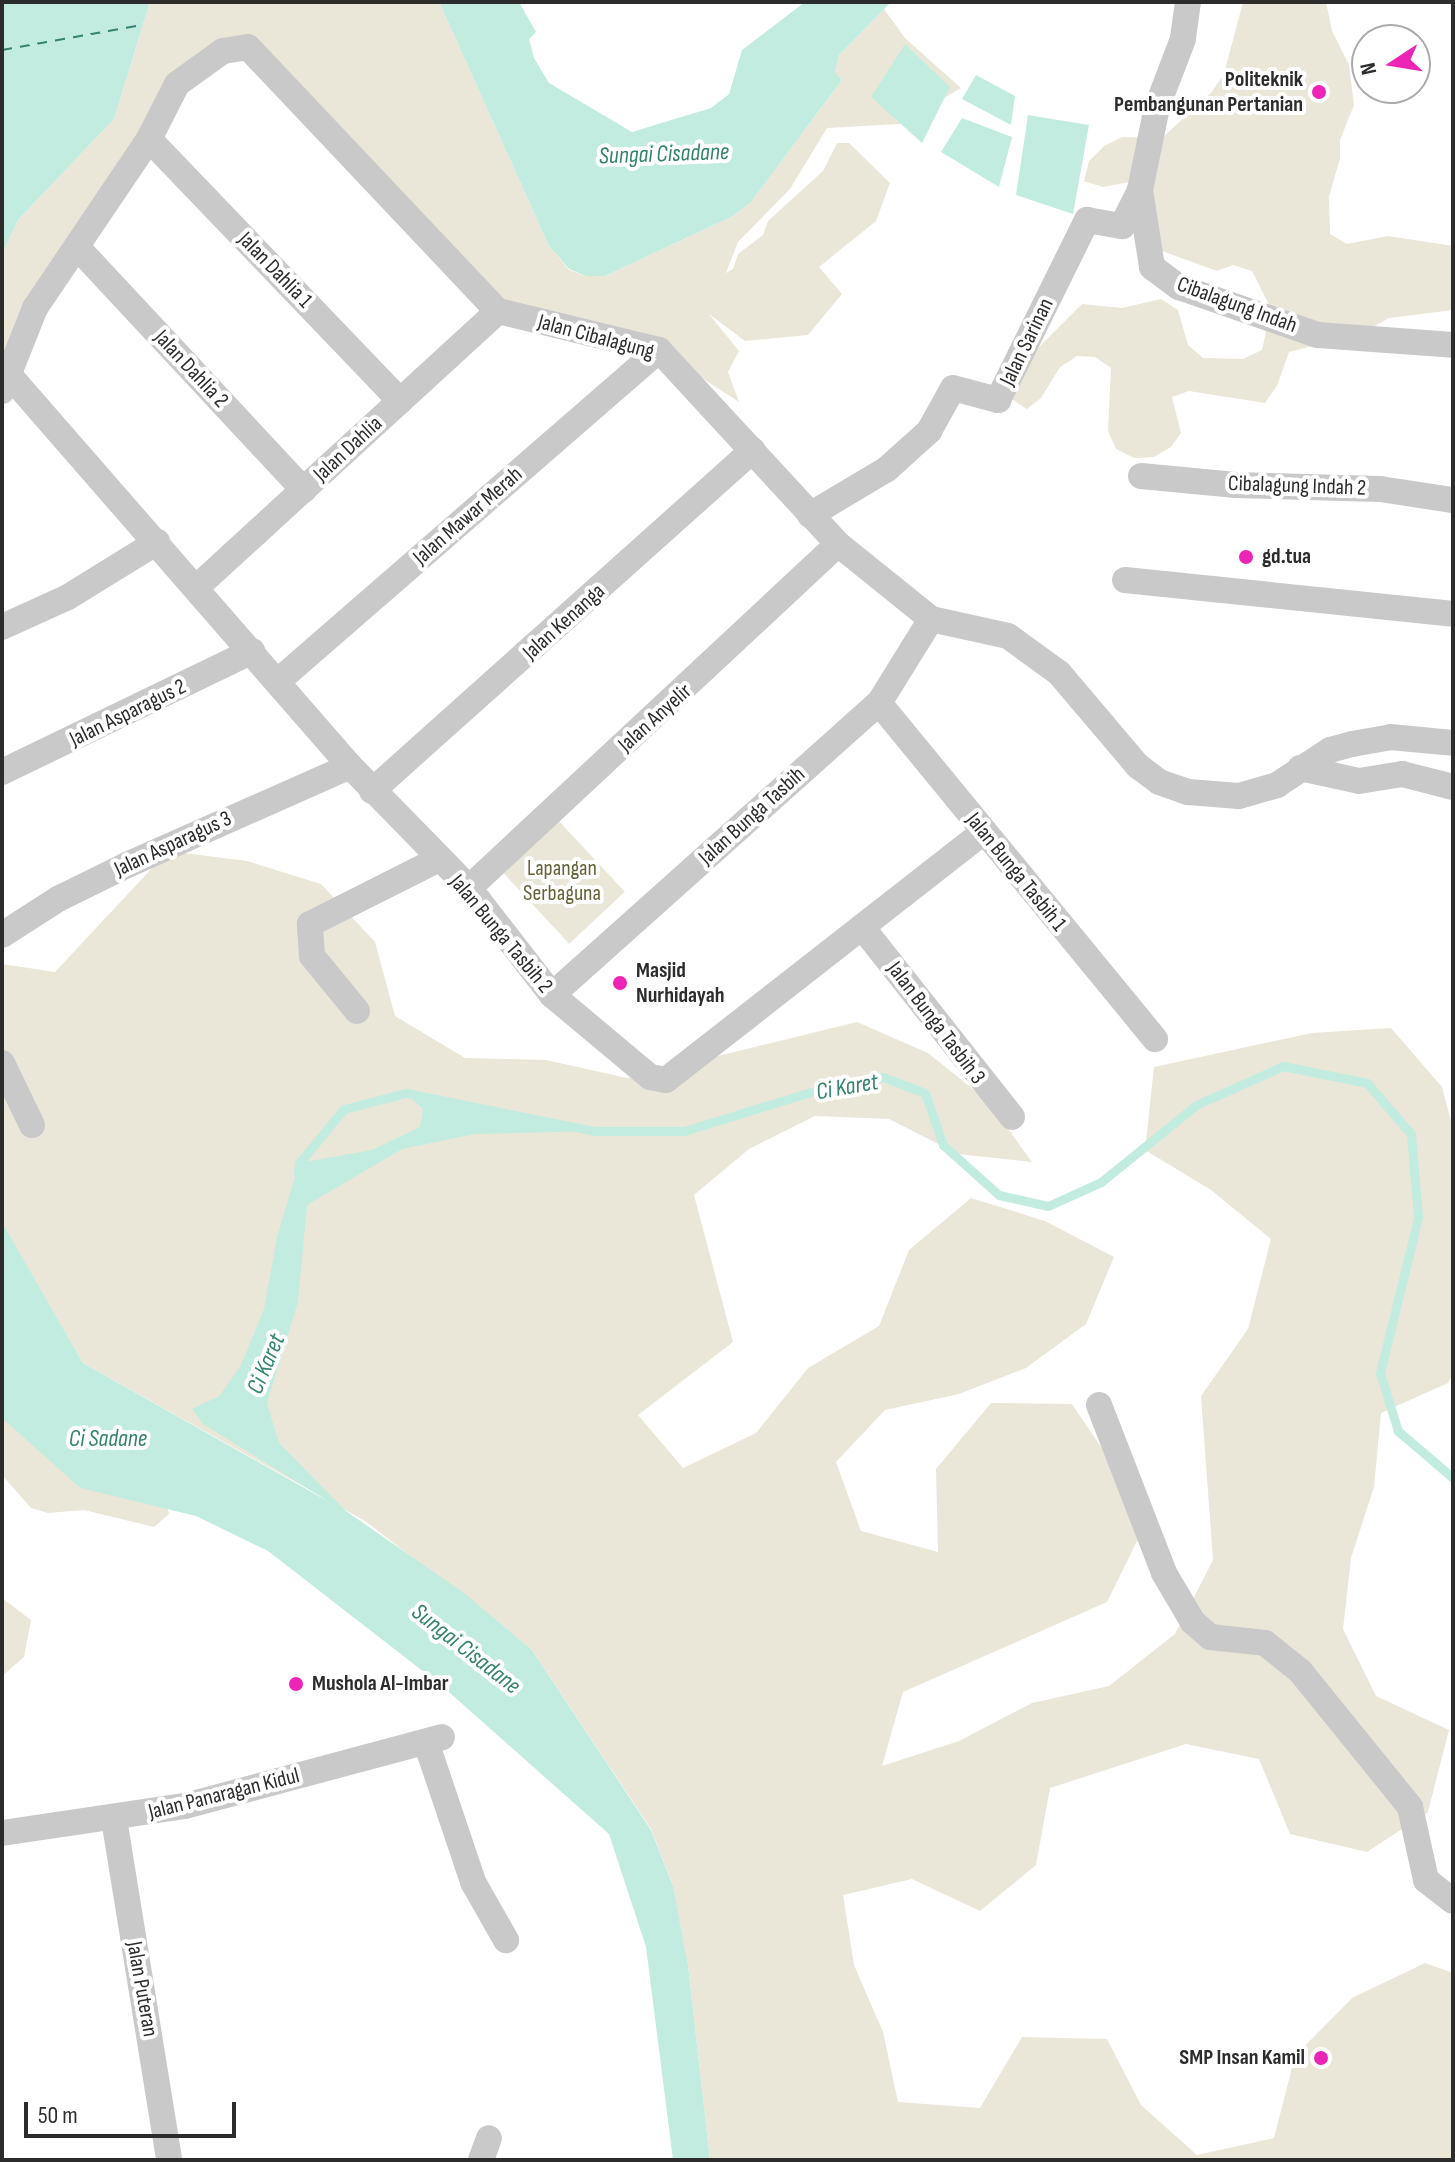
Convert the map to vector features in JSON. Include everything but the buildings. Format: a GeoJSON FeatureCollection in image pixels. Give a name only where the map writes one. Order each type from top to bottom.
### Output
{"type":"FeatureCollection","features":[{"type":"Feature","properties":{"kind":"street","name":"Cibalagung Indah"},"geometry":{"type":"LineString","coordinates":[[1188,2],[1183,39],[1157,107],[1142,179],[1152,267],[1179,287],[1318,335],[1453,345]]}},
{"type":"Feature","properties":{"kind":"street"},"geometry":{"type":"LineString","coordinates":[[6,384],[18,343],[35,308],[149,139],[177,84],[223,51],[248,47],[498,311]]}},
{"type":"Feature","properties":{"kind":"street","name":"Jalan Dahlia 1"},"geometry":{"type":"LineString","coordinates":[[149,139],[400,401]]}},
{"type":"Feature","properties":{"kind":"street","name":"Jalan Sarinan"},"geometry":{"type":"LineString","coordinates":[[810,515],[887,469],[929,431],[953,388],[998,400],[1025,354],[1063,261],[1087,220],[1122,226],[1142,179]]}},
{"type":"Feature","properties":{"kind":"street","name":"Jalan Dahlia 2"},"geometry":{"type":"LineString","coordinates":[[78,248],[304,490]]}},
{"type":"Feature","properties":{"kind":"street","name":"Jalan Cibalagung"},"geometry":{"type":"LineString","coordinates":[[498,311],[659,350],[838,544],[931,619],[1008,636],[1059,673],[1138,766],[1159,782],[1188,792],[1239,796],[1277,785],[1330,750],[1390,737],[1453,743]]}},
{"type":"Feature","properties":{"kind":"street","name":"Jalan Dahlia"},"geometry":{"type":"LineString","coordinates":[[197,587],[498,311]]}},
{"type":"Feature","properties":{"kind":"street","name":"Jalan Mawar Merah"},"geometry":{"type":"LineString","coordinates":[[277,682],[659,350]]}},
{"type":"Feature","properties":{"kind":"street","name":"Jalan Bunga Tasbih 2"},"geometry":{"type":"LineString","coordinates":[[6,384],[157,542],[372,791],[437,860],[469,888],[552,995],[650,1077],[666,1080],[983,832]]}},
{"type":"Feature","properties":{"kind":"street","name":"Jalan Kenanga"},"geometry":{"type":"LineString","coordinates":[[372,791],[753,450]]}},
{"type":"Feature","properties":{"kind":"street","name":"Cibalagung Indah 2"},"geometry":{"type":"LineString","coordinates":[[1141,476],[1236,485],[1380,489],[1453,500]]}},
{"type":"Feature","properties":{"kind":"street"},"geometry":{"type":"LineString","coordinates":[[2,627],[68,597],[157,542]]}},
{"type":"Feature","properties":{"kind":"street","name":"Jalan Anyelir"},"geometry":{"type":"LineString","coordinates":[[469,888],[838,544]]}},
{"type":"Feature","properties":{"kind":"street"},"geometry":{"type":"LineString","coordinates":[[1125,580],[1453,614]]}},
{"type":"Feature","properties":{"kind":"street","name":"Jalan Bunga Tasbih"},"geometry":{"type":"LineString","coordinates":[[552,995],[879,703],[931,619]]}},
{"type":"Feature","properties":{"kind":"street","name":"Jalan Asparagus 2"},"geometry":{"type":"LineString","coordinates":[[2,772],[252,651]]}},
{"type":"Feature","properties":{"kind":"street","name":"Jalan Bunga Tasbih 1"},"geometry":{"type":"LineString","coordinates":[[879,703],[1155,1039]]}},
{"type":"Feature","properties":{"kind":"street","name":"Jalan Asparagus 3"},"geometry":{"type":"LineString","coordinates":[[2,935],[58,899],[127,865],[350,766]]}},
{"type":"Feature","properties":{"kind":"street"},"geometry":{"type":"LineString","coordinates":[[1300,768],[1359,781],[1402,774],[1453,787]]}},
{"type":"Feature","properties":{"kind":"street"},"geometry":{"type":"LineString","coordinates":[[357,1011],[312,956],[310,924],[437,860]]}},
{"type":"Feature","properties":{"kind":"street","name":"Jalan Bunga Tasbih 3"},"geometry":{"type":"LineString","coordinates":[[862,927],[1012,1117]]}},
{"type":"Feature","properties":{"kind":"street"},"geometry":{"type":"LineString","coordinates":[[2,1063],[32,1125]]}},
{"type":"Feature","properties":{"kind":"street"},"geometry":{"type":"LineString","coordinates":[[1099,1405],[1164,1573],[1193,1622],[1210,1637],[1265,1643],[1300,1671],[1410,1807],[1426,1880],[1453,1901]]}},
{"type":"Feature","properties":{"kind":"street","name":"Jalan Panaragan Kidul"},"geometry":{"type":"LineString","coordinates":[[2,1833],[114,1819],[185,1806],[434,1740],[473,1882],[506,1940]]}},
{"type":"Feature","properties":{"kind":"street","name":"Jalan Puteran"},"geometry":{"type":"LineString","coordinates":[[114,1819],[169,2160]]}},
{"type":"Feature","properties":{"kind":"green space"},"geometry":{"type":"Polygon","coordinates":[[[150,2],[439,2],[549,246],[569,270],[586,276],[605,276],[733,216],[751,202],[842,80],[835,72],[839,55],[884,9],[905,38],[961,88],[900,124],[827,128],[790,189],[738,242],[726,273],[733,269],[738,254],[763,235],[768,221],[823,171],[837,143],[849,143],[890,183],[876,221],[819,267],[842,294],[808,335],[745,341],[709,314],[739,351],[728,372],[739,402],[659,350],[498,311],[249,47],[194,68],[78,248],[2,391],[2,254],[18,220],[114,119],[150,2]]]}},
{"type":"Feature","properties":{"kind":"green space"},"geometry":{"type":"Polygon","coordinates":[[[1243,2],[1326,2],[1332,31],[1349,65],[1351,104],[1354,105],[1340,140],[1340,158],[1329,197],[1330,234],[1347,244],[1388,236],[1453,246],[1453,310],[1389,318],[1360,334],[1289,352],[1277,386],[1265,403],[1189,391],[1172,397],[1181,433],[1171,447],[1154,457],[1134,458],[1116,449],[1108,431],[1111,368],[1095,357],[1077,356],[1060,367],[1041,398],[1027,409],[1010,398],[1037,349],[1082,304],[1122,308],[1161,299],[1178,310],[1188,345],[1203,358],[1243,359],[1262,350],[1271,309],[1252,271],[1233,265],[1217,271],[1162,251],[1139,180],[1103,187],[1084,181],[1089,161],[1104,146],[1122,137],[1162,138],[1211,93],[1224,74],[1243,2]]]}},
{"type":"Feature","properties":{"kind":"green space","name":"Lapangan Serbaguna"},"geometry":{"type":"Polygon","coordinates":[[[556,818],[625,892],[569,944],[500,870],[556,818]]]}},
{"type":"Feature","properties":{"kind":"green space"},"geometry":{"type":"Polygon","coordinates":[[[168,851],[247,861],[321,884],[375,942],[395,1016],[465,1058],[546,1060],[627,1078],[857,1022],[928,1053],[989,1102],[1032,1162],[958,1154],[889,1119],[815,1116],[749,1149],[694,1195],[733,1342],[638,1415],[683,1468],[756,1433],[808,1368],[879,1326],[909,1250],[971,1198],[1045,1221],[1114,1257],[1086,1324],[1026,1368],[959,1394],[885,1410],[836,1462],[861,1531],[938,1552],[936,1469],[991,1403],[1072,1404],[1116,1469],[1139,1537],[1107,1602],[903,1692],[882,1766],[959,1741],[1032,1703],[1109,1686],[1175,1634],[1213,1560],[1201,1396],[1248,1329],[1271,1239],[1211,1190],[1145,1150],[1154,1067],[1312,1033],[1391,1028],[1442,1087],[1453,1128],[1453,1374],[1448,1383],[1381,1413],[1374,1487],[1351,1558],[1343,1629],[1376,1696],[1449,1730],[1428,1812],[1367,1852],[1290,1834],[1259,1759],[1186,1744],[1050,1788],[1036,1865],[980,1911],[912,1879],[843,1895],[854,1965],[883,2032],[898,2102],[980,2108],[1022,2037],[1107,2039],[1141,2105],[1197,2155],[1274,2138],[1295,2056],[1352,1998],[1425,1963],[1453,1973],[1453,2160],[710,2160],[688,1965],[672,1883],[651,1829],[532,1650],[365,1521],[83,1363],[2,1223],[2,964],[55,972],[168,851]]]}},
{"type":"Feature","properties":{"kind":"green space"},"geometry":{"type":"Polygon","coordinates":[[[2,1402],[164,1495],[169,1514],[154,1527],[84,1510],[48,1513],[31,1508],[2,1475],[2,1402]]]}},
{"type":"Feature","properties":{"kind":"green space"},"geometry":{"type":"Polygon","coordinates":[[[2,1598],[31,1620],[24,1657],[2,1676],[2,1598]]]}},
{"type":"Feature","properties":{"kind":"water"},"geometry":{"type":"Polygon","coordinates":[[[2,2],[150,2],[114,119],[18,220],[2,254],[2,2]]]}},
{"type":"Feature","properties":{"kind":"water","name":"Sungai Cisadane"},"geometry":{"type":"Polygon","coordinates":[[[439,2],[519,2],[536,32],[529,39],[534,58],[549,83],[632,132],[711,108],[729,94],[742,50],[805,2],[891,2],[839,55],[835,72],[842,80],[751,202],[733,216],[605,276],[586,276],[569,269],[549,246],[439,2]]]}},
{"type":"Feature","properties":{"kind":"water"},"geometry":{"type":"Polygon","coordinates":[[[905,44],[950,87],[922,143],[871,97],[905,44]]]}},
{"type":"Feature","properties":{"kind":"water"},"geometry":{"type":"Polygon","coordinates":[[[976,75],[1015,96],[1011,125],[962,99],[976,75]]]}},
{"type":"Feature","properties":{"kind":"water"},"geometry":{"type":"Polygon","coordinates":[[[1028,115],[1089,125],[1073,214],[1016,195],[1028,115]]]}},
{"type":"Feature","properties":{"kind":"water"},"geometry":{"type":"Polygon","coordinates":[[[962,118],[1012,137],[999,187],[941,152],[962,118]]]}},
{"type":"Feature","properties":{"kind":"water","name":"Ci Sadane"},"geometry":{"type":"Polygon","coordinates":[[[406,1093],[595,1131],[475,1134],[402,1149],[307,1205],[298,1302],[267,1403],[279,1443],[346,1511],[464,1593],[532,1650],[651,1830],[673,1886],[688,1965],[710,2160],[673,2160],[646,1947],[609,1834],[442,1686],[268,1551],[196,1516],[80,1488],[2,1418],[2,1222],[83,1363],[331,1503],[203,1424],[192,1409],[219,1396],[240,1367],[264,1309],[277,1237],[299,1163],[372,1150],[420,1127],[423,1109],[406,1093]]]}},
{"type":"Feature","properties":{"kind":"waterway","name":"Ci Karet"},"geometry":{"type":"LineString","coordinates":[[298,1173],[299,1163],[344,1109],[406,1093],[595,1131],[684,1131],[830,1086],[883,1077],[925,1093],[943,1145],[999,1195],[1048,1206],[1101,1182],[1196,1105],[1283,1066],[1367,1083],[1411,1134],[1418,1218],[1380,1373],[1398,1431],[1453,1478]]}},
{"type":"Feature","properties":{"kind":"ferry route"},"geometry":{"type":"LineString","coordinates":[[2,50],[142,25]]}},
{"type":"Feature","properties":{"kind":"place","name":"Politeknik Pembangunan Pertanian"},"geometry":{"type":"Point","coordinates":[1319,92]}},
{"type":"Feature","properties":{"kind":"place","name":"gd.tua"},"geometry":{"type":"Point","coordinates":[1246,557]}},
{"type":"Feature","properties":{"kind":"place","name":"Masjid Nurhidayah"},"geometry":{"type":"Point","coordinates":[620,983]}},
{"type":"Feature","properties":{"kind":"place","name":"Mushola Al-Imbar"},"geometry":{"type":"Point","coordinates":[296,1684]}},
{"type":"Feature","properties":{"kind":"place","name":"SMP Insan Kamil"},"geometry":{"type":"Point","coordinates":[1321,2058]}}]}
